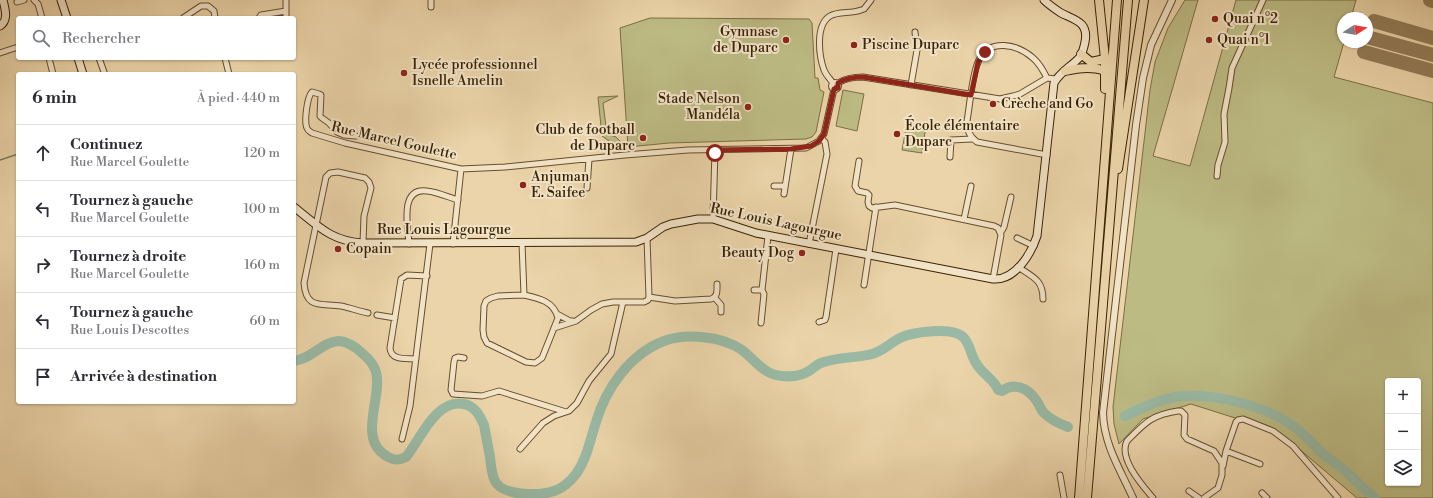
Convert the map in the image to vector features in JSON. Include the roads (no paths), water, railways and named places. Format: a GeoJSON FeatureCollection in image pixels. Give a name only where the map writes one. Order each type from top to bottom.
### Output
{"type":"FeatureCollection","features":[{"type":"Feature","properties":{"kind":"highway"},"geometry":{"type":"LineString","coordinates":[[1099,0],[1106,75],[1106,124],[1101,216]]}},
{"type":"Feature","properties":{"kind":"highway"},"geometry":{"type":"LineString","coordinates":[[1106,247],[1144,0]]}},
{"type":"Feature","properties":{"kind":"highway"},"geometry":{"type":"LineString","coordinates":[[1079,498],[1117,3]]}},
{"type":"Feature","properties":{"kind":"highway"},"geometry":{"type":"LineString","coordinates":[[1087,498],[1106,247],[1127,3]]}},
{"type":"Feature","properties":{"kind":"highway"},"geometry":{"type":"LineString","coordinates":[[1081,54],[1092,62],[1105,59]]}},
{"type":"Feature","properties":{"kind":"highway"},"geometry":{"type":"LineString","coordinates":[[1064,71],[1080,68],[1096,68],[1103,70],[1106,75]]}},
{"type":"Feature","properties":{"kind":"main road"},"geometry":{"type":"LineString","coordinates":[[0,26],[3,24],[5,14],[3,0]]}},
{"type":"Feature","properties":{"kind":"main road"},"geometry":{"type":"LineString","coordinates":[[61,0],[66,16]]}},
{"type":"Feature","properties":{"kind":"main road"},"geometry":{"type":"LineString","coordinates":[[1044,0],[1061,13],[1074,18],[1083,25],[1086,36],[1081,54],[1075,63],[1056,79]]}},
{"type":"Feature","properties":{"kind":"main road"},"geometry":{"type":"LineString","coordinates":[[0,4],[5,14]]}},
{"type":"Feature","properties":{"kind":"main road"},"geometry":{"type":"LineString","coordinates":[[79,60],[82,72]]}},
{"type":"Feature","properties":{"kind":"main road","name":"Rue Louis Lagourgue"},"geometry":{"type":"LineString","coordinates":[[296,209],[332,236],[343,241],[363,243],[453,244],[636,242],[647,238],[663,227],[671,224],[698,219],[713,220],[768,236],[998,280],[1008,277],[1018,267],[1034,246],[1040,224],[1053,87],[1056,79]]}},
{"type":"Feature","properties":{"kind":"street"},"geometry":{"type":"LineString","coordinates":[[17,2],[24,0]]}},
{"type":"Feature","properties":{"kind":"street"},"geometry":{"type":"LineString","coordinates":[[34,0],[38,4],[41,16]]}},
{"type":"Feature","properties":{"kind":"street"},"geometry":{"type":"LineString","coordinates":[[286,0],[286,16]]}},
{"type":"Feature","properties":{"kind":"street"},"geometry":{"type":"LineString","coordinates":[[431,0],[431,7]]}},
{"type":"Feature","properties":{"kind":"street"},"geometry":{"type":"LineString","coordinates":[[835,85],[826,74],[823,67],[820,37],[822,24],[833,14],[861,10],[871,0]]}},
{"type":"Feature","properties":{"kind":"street"},"geometry":{"type":"LineString","coordinates":[[1133,498],[1109,449],[1103,426],[1103,413],[1136,125],[1143,78],[1152,45],[1161,22],[1174,0]]}},
{"type":"Feature","properties":{"kind":"street"},"geometry":{"type":"LineString","coordinates":[[1217,176],[1218,165],[1225,142],[1224,114],[1232,68],[1263,0]]}},
{"type":"Feature","properties":{"kind":"street"},"geometry":{"type":"LineString","coordinates":[[186,16],[201,6],[209,4],[214,11],[215,16]]}},
{"type":"Feature","properties":{"kind":"street"},"geometry":{"type":"LineString","coordinates":[[260,16],[286,11]]}},
{"type":"Feature","properties":{"kind":"street"},"geometry":{"type":"LineString","coordinates":[[911,85],[917,50],[915,32]]}},
{"type":"Feature","properties":{"kind":"street"},"geometry":{"type":"LineString","coordinates":[[972,139],[967,127],[971,95],[978,62],[985,52],[997,46],[1010,46],[1028,54],[1037,62],[1047,78]]}},
{"type":"Feature","properties":{"kind":"street"},"geometry":{"type":"LineString","coordinates":[[0,53],[16,48]]}},
{"type":"Feature","properties":{"kind":"street"},"geometry":{"type":"LineString","coordinates":[[50,60],[52,72]]}},
{"type":"Feature","properties":{"kind":"street"},"geometry":{"type":"LineString","coordinates":[[100,60],[104,72]]}},
{"type":"Feature","properties":{"kind":"street"},"geometry":{"type":"LineString","coordinates":[[226,60],[228,72]]}},
{"type":"Feature","properties":{"kind":"street"},"geometry":{"type":"LineString","coordinates":[[809,244],[827,154],[825,142],[822,138],[835,85],[846,78],[856,77],[994,99],[1009,98],[1025,91],[1047,78],[1056,79]]}},
{"type":"Feature","properties":{"kind":"street","name":"Rue Marcel Goulette"},"geometry":{"type":"LineString","coordinates":[[356,136],[344,135],[337,132],[330,123],[320,116],[321,95],[316,92],[312,92],[307,108],[306,127],[312,133],[345,143],[461,169],[505,167],[688,150],[791,149],[811,146],[822,138]]}},
{"type":"Feature","properties":{"kind":"street"},"geometry":{"type":"LineString","coordinates":[[950,157],[951,140],[972,139],[977,142],[1047,155]]}},
{"type":"Feature","properties":{"kind":"street"},"geometry":{"type":"LineString","coordinates":[[784,194],[791,149]]}},
{"type":"Feature","properties":{"kind":"street"},"geometry":{"type":"LineString","coordinates":[[713,220],[715,150]]}},
{"type":"Feature","properties":{"kind":"street"},"geometry":{"type":"LineString","coordinates":[[586,188],[589,158]]}},
{"type":"Feature","properties":{"kind":"street"},"geometry":{"type":"LineString","coordinates":[[859,161],[854,183],[858,191],[868,193],[869,206],[872,208],[895,205],[994,226],[1001,232]]}},
{"type":"Feature","properties":{"kind":"street"},"geometry":{"type":"LineString","coordinates":[[453,244],[461,169]]}},
{"type":"Feature","properties":{"kind":"street"},"geometry":{"type":"LineString","coordinates":[[363,243],[364,216],[371,188],[369,182],[365,178],[338,172],[328,174],[304,283],[307,296],[316,304],[340,306],[368,313]]}},
{"type":"Feature","properties":{"kind":"street"},"geometry":{"type":"LineString","coordinates":[[774,186],[785,186]]}},
{"type":"Feature","properties":{"kind":"street"},"geometry":{"type":"LineString","coordinates":[[964,219],[971,186]]}},
{"type":"Feature","properties":{"kind":"street"},"geometry":{"type":"LineString","coordinates":[[409,244],[407,204],[414,193],[428,191],[458,200]]}},
{"type":"Feature","properties":{"kind":"street"},"geometry":{"type":"LineString","coordinates":[[993,279],[1001,240],[1001,232],[1004,227],[1011,197]]}},
{"type":"Feature","properties":{"kind":"street"},"geometry":{"type":"LineString","coordinates":[[864,285],[876,208]]}},
{"type":"Feature","properties":{"kind":"street"},"geometry":{"type":"LineString","coordinates":[[761,323],[764,294],[762,290],[768,236]]}},
{"type":"Feature","properties":{"kind":"street"},"geometry":{"type":"LineString","coordinates":[[554,328],[576,321],[602,304],[612,302],[644,302],[648,300],[647,238]]}},
{"type":"Feature","properties":{"kind":"street"},"geometry":{"type":"LineString","coordinates":[[1017,238],[1034,246]]}},
{"type":"Feature","properties":{"kind":"street"},"geometry":{"type":"LineString","coordinates":[[522,243],[524,295]]}},
{"type":"Feature","properties":{"kind":"street"},"geometry":{"type":"LineString","coordinates":[[402,439],[410,406],[430,244]]}},
{"type":"Feature","properties":{"kind":"street"},"geometry":{"type":"LineString","coordinates":[[819,322],[825,320],[826,317],[836,249]]}},
{"type":"Feature","properties":{"kind":"street"},"geometry":{"type":"LineString","coordinates":[[1018,267],[1039,282],[1043,291],[1043,299]]}},
{"type":"Feature","properties":{"kind":"street"},"geometry":{"type":"LineString","coordinates":[[416,359],[395,357],[391,353],[390,348],[401,279],[410,274],[427,276]]}},
{"type":"Feature","properties":{"kind":"street"},"geometry":{"type":"LineString","coordinates":[[715,298],[717,293],[717,284]]}},
{"type":"Feature","properties":{"kind":"street"},"geometry":{"type":"LineString","coordinates":[[754,290],[762,290]]}},
{"type":"Feature","properties":{"kind":"street"},"geometry":{"type":"LineString","coordinates":[[557,314],[558,318],[542,358],[535,363],[526,362],[487,342],[484,337],[484,306],[486,301],[498,296],[524,295],[541,299],[551,306],[557,314],[570,321],[576,321]]}},
{"type":"Feature","properties":{"kind":"street"},"geometry":{"type":"LineString","coordinates":[[649,297],[675,301],[715,298],[720,302],[721,312]]}},
{"type":"Feature","properties":{"kind":"street"},"geometry":{"type":"LineString","coordinates":[[520,449],[543,423],[554,416],[567,412],[575,406],[589,381],[611,354],[623,302]]}},
{"type":"Feature","properties":{"kind":"street"},"geometry":{"type":"LineString","coordinates":[[377,315],[395,318]]}},
{"type":"Feature","properties":{"kind":"street"},"geometry":{"type":"LineString","coordinates":[[464,358],[455,358],[451,390],[453,394],[482,396],[499,391],[567,412]]}},
{"type":"Feature","properties":{"kind":"street"},"geometry":{"type":"LineString","coordinates":[[1153,498],[1136,477],[1129,463],[1125,445],[1144,423],[1155,416],[1174,411],[1181,411],[1185,415],[1184,435],[1186,439],[1214,452],[1222,463],[1223,471]]}},
{"type":"Feature","properties":{"kind":"street"},"geometry":{"type":"LineString","coordinates":[[1204,498],[1218,488],[1223,471],[1226,451],[1236,422],[1243,419],[1273,431],[1293,446],[1338,498]]}},
{"type":"Feature","properties":{"kind":"street"},"geometry":{"type":"LineString","coordinates":[[1226,451],[1260,464]]}},
{"type":"Feature","properties":{"kind":"street"},"geometry":{"type":"LineString","coordinates":[[1060,475],[1064,498]]}},
{"type":"Feature","properties":{"kind":"street"},"geometry":{"type":"LineString","coordinates":[[1189,491],[1199,498]]}},
{"type":"Feature","properties":{"kind":"street"},"geometry":{"type":"LineString","coordinates":[[1262,493],[1268,498]]}},
{"type":"Feature","properties":{"kind":"waterway"},"geometry":{"type":"LineString","coordinates":[[0,160],[16,155]]}},
{"type":"Feature","properties":{"kind":"waterway"},"geometry":{"type":"LineString","coordinates":[[296,361],[306,357],[327,344],[338,341],[351,345],[366,357],[375,369],[377,382],[372,429],[374,440],[379,449],[388,457],[395,460],[406,457],[430,422],[445,407],[454,404],[468,405],[479,415],[484,425],[492,472],[495,481],[505,490],[522,494],[548,493],[569,482],[583,462],[600,409],[613,385],[621,374],[640,354],[664,341],[683,337],[704,337],[734,345],[770,373],[782,376],[796,376],[809,371],[820,363],[830,360],[876,353],[896,340],[906,336],[933,331],[951,332],[959,334],[964,338],[978,367],[994,383],[998,390],[1002,391],[1007,388],[1016,387],[1029,392],[1043,412],[1056,422],[1068,427]]}},
{"type":"Feature","properties":{"kind":"waterway"},"geometry":{"type":"LineString","coordinates":[[1125,416],[1156,402],[1176,397],[1204,396],[1251,406],[1279,417],[1294,427],[1307,437],[1324,455],[1343,469],[1375,498]]}},
{"type":"Feature","properties":{"kind":"place","name":"Quai n°2"},"geometry":{"type":"Point","coordinates":[1215,19]}},
{"type":"Feature","properties":{"kind":"place","name":"Gymnase de Duparc"},"geometry":{"type":"Point","coordinates":[786,40]}},
{"type":"Feature","properties":{"kind":"place","name":"Quai n°1"},"geometry":{"type":"Point","coordinates":[1209,40]}},
{"type":"Feature","properties":{"kind":"place","name":"Piscine Duparc"},"geometry":{"type":"Point","coordinates":[854,45]}},
{"type":"Feature","properties":{"kind":"place","name":"Lycée professionnel Isnelle Amelin"},"geometry":{"type":"Point","coordinates":[404,73]}},
{"type":"Feature","properties":{"kind":"place","name":"Crèche and Go"},"geometry":{"type":"Point","coordinates":[993,104]}},
{"type":"Feature","properties":{"kind":"place","name":"Stade Nelson Mandéla"},"geometry":{"type":"Point","coordinates":[748,107]}},
{"type":"Feature","properties":{"kind":"place","name":"École élémentaire Duparc"},"geometry":{"type":"Point","coordinates":[897,134]}},
{"type":"Feature","properties":{"kind":"place","name":"Club de football de Duparc"},"geometry":{"type":"Point","coordinates":[643,138]}},
{"type":"Feature","properties":{"kind":"place","name":"Anjuman E. Saifee"},"geometry":{"type":"Point","coordinates":[523,185]}},
{"type":"Feature","properties":{"kind":"place","name":"Copain"},"geometry":{"type":"Point","coordinates":[338,249]}},
{"type":"Feature","properties":{"kind":"place","name":"Beauty Dog"},"geometry":{"type":"Point","coordinates":[802,253]}}]}
